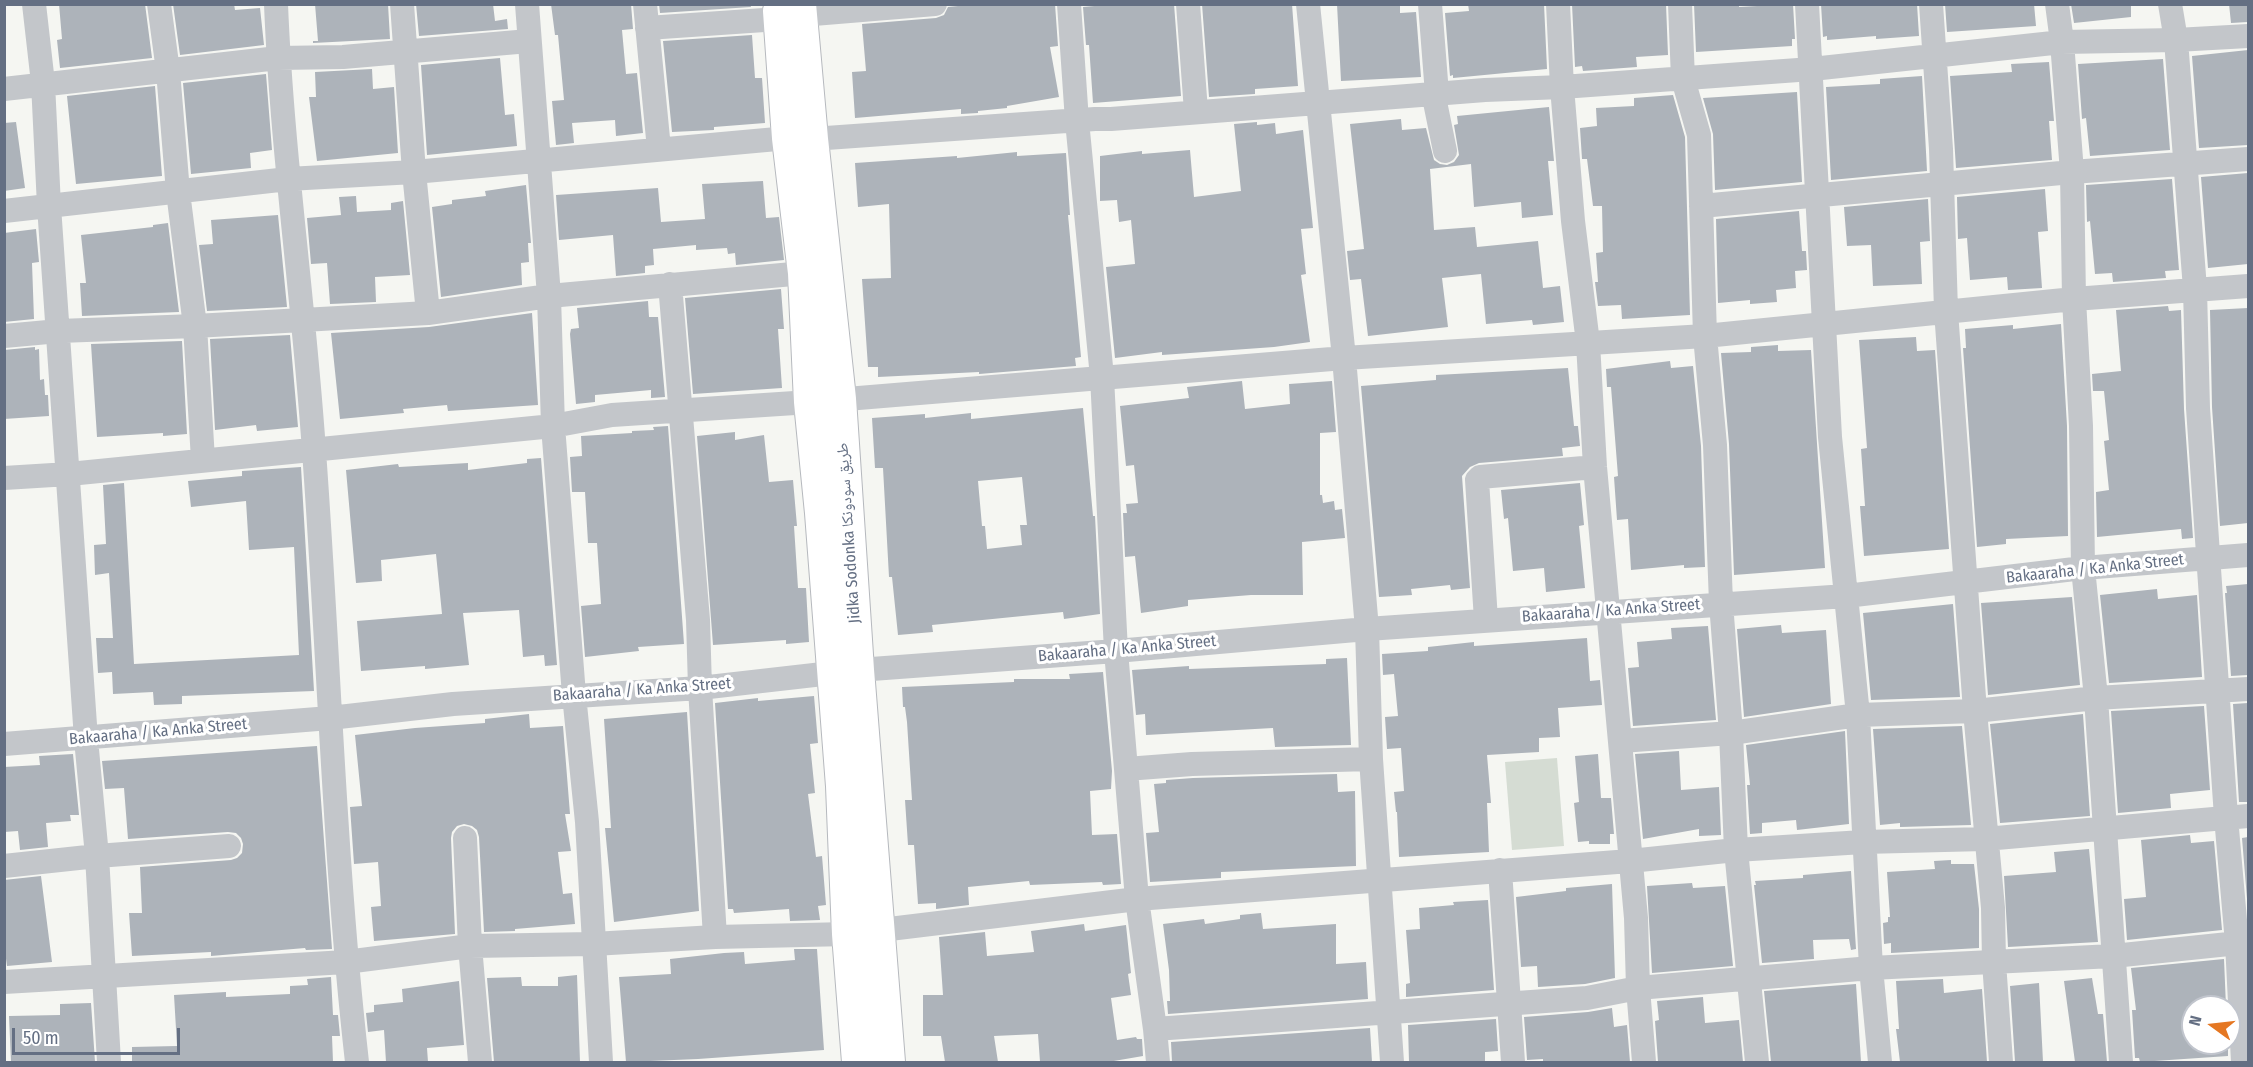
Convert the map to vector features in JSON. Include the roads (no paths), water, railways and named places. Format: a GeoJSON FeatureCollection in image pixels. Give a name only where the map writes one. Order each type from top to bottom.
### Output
{"type":"FeatureCollection","features":[{"type":"Feature","properties":{"kind":"main road","name":"Jidka Sodonka طريق سودونكا"},"geometry":{"type":"LineString","coordinates":[[789,11],[825,401],[863,933],[858,1062]]}},
{"type":"Feature","properties":{"kind":"main road","name":"Jidka Sodonka طريق سودونكا"},"geometry":{"type":"LineString","coordinates":[[800,139],[804,273],[825,401]]}},
{"type":"Feature","properties":{"kind":"main road","name":"Jidka Sodonka طريق سودونكا"},"geometry":{"type":"LineString","coordinates":[[863,933],[889,1062]]}},
{"type":"Feature","properties":{"kind":"street"},"geometry":{"type":"LineString","coordinates":[[34,4],[43,83],[49,206],[86,739],[97,856],[109,1062]]}},
{"type":"Feature","properties":{"kind":"street"},"geometry":{"type":"LineString","coordinates":[[159,4],[168,70],[178,192],[195,326],[203,460]]}},
{"type":"Feature","properties":{"kind":"street"},"geometry":{"type":"LineString","coordinates":[[276,4],[288,179],[304,319],[346,962],[357,1062]]}},
{"type":"Feature","properties":{"kind":"street"},"geometry":{"type":"LineString","coordinates":[[402,4],[414,172],[428,313]]}},
{"type":"Feature","properties":{"kind":"street"},"geometry":{"type":"LineString","coordinates":[[527,4],[537,161],[549,296],[553,426],[574,695],[587,822],[601,1062]]}},
{"type":"Feature","properties":{"kind":"street"},"geometry":{"type":"LineString","coordinates":[[645,4],[659,150]]}},
{"type":"Feature","properties":{"kind":"street"},"geometry":{"type":"LineString","coordinates":[[647,28],[789,11],[934,4]]}},
{"type":"Feature","properties":{"kind":"street"},"geometry":{"type":"LineString","coordinates":[[1069,4],[1077,121],[1102,377],[1116,651],[1137,899],[1158,1062]]}},
{"type":"Feature","properties":{"kind":"street"},"geometry":{"type":"LineString","coordinates":[[1188,4],[1196,111]]}},
{"type":"Feature","properties":{"kind":"street"},"geometry":{"type":"LineString","coordinates":[[1308,4],[1344,358],[1367,628],[1371,759],[1392,1062]]}},
{"type":"Feature","properties":{"kind":"street"},"geometry":{"type":"LineString","coordinates":[[1430,4],[1437,94],[1435,102],[1445,151]]}},
{"type":"Feature","properties":{"kind":"street"},"geometry":{"type":"LineString","coordinates":[[1558,4],[1573,221],[1588,343],[1595,467],[1636,918],[1638,988],[1644,1062]]}},
{"type":"Feature","properties":{"kind":"street"},"geometry":{"type":"LineString","coordinates":[[1680,4],[1683,79],[1699,135],[1704,336],[1715,445],[1721,603],[1731,733],[1736,850],[1757,1062]]}},
{"type":"Feature","properties":{"kind":"street"},"geometry":{"type":"LineString","coordinates":[[1807,4],[1830,436],[1858,715],[1863,842],[1880,1062]]}},
{"type":"Feature","properties":{"kind":"street"},"geometry":{"type":"LineString","coordinates":[[1931,4],[1942,186],[1946,311],[1975,711],[1993,908],[1994,962],[2001,1062]]}},
{"type":"Feature","properties":{"kind":"street"},"geometry":{"type":"LineString","coordinates":[[2057,4],[2072,172],[2074,299],[2081,426],[2083,568],[2096,698],[2121,1062]]}},
{"type":"Feature","properties":{"kind":"street"},"geometry":{"type":"LineString","coordinates":[[2170,4],[2176,40],[2195,289],[2198,408],[2217,692],[2237,817],[2243,942],[2243,1062]]}},
{"type":"Feature","properties":{"kind":"street"},"geometry":{"type":"LineString","coordinates":[[4,211],[288,179],[414,172],[800,139],[1683,79],[1812,69],[2062,42],[2248,36]]}},
{"type":"Feature","properties":{"kind":"street"},"geometry":{"type":"LineString","coordinates":[[4,88],[278,58],[342,57],[529,41]]}},
{"type":"Feature","properties":{"kind":"street"},"geometry":{"type":"LineString","coordinates":[[1701,206],[1942,186],[2072,172],[2248,159]]}},
{"type":"Feature","properties":{"kind":"street"},"geometry":{"type":"LineString","coordinates":[[4,336],[59,331],[428,313],[549,296],[804,273]]}},
{"type":"Feature","properties":{"kind":"street"},"geometry":{"type":"LineString","coordinates":[[670,284],[699,620],[700,688],[715,937]]}},
{"type":"Feature","properties":{"kind":"street"},"geometry":{"type":"LineString","coordinates":[[4,478],[314,451],[553,426],[612,415],[825,401],[1344,358],[1704,336],[2074,299],[2248,286]]}},
{"type":"Feature","properties":{"kind":"street"},"geometry":{"type":"LineString","coordinates":[[1486,620],[1477,480],[1480,477],[1595,467]]}},
{"type":"Feature","properties":{"kind":"street","name":"Bakaaraha / Ka Anka Street"},"geometry":{"type":"LineString","coordinates":[[4,744],[330,718],[453,704],[700,688],[845,672],[1116,651],[1367,628],[1846,596],[2083,568],[2248,555]]}},
{"type":"Feature","properties":{"kind":"street"},"geometry":{"type":"LineString","coordinates":[[1621,741],[1731,733],[1858,715],[1975,711],[2096,698],[2248,689]]}},
{"type":"Feature","properties":{"kind":"street"},"geometry":{"type":"LineString","coordinates":[[1126,769],[1192,764],[1371,759]]}},
{"type":"Feature","properties":{"kind":"street"},"geometry":{"type":"LineString","coordinates":[[4,982],[346,962],[470,946],[593,944],[715,937],[863,933],[1137,899],[1630,861],[1736,850],[1863,842],[1986,839],[2237,817]]}},
{"type":"Feature","properties":{"kind":"street"},"geometry":{"type":"LineString","coordinates":[[465,838],[470,946],[480,1062]]}},
{"type":"Feature","properties":{"kind":"street"},"geometry":{"type":"LineString","coordinates":[[4,866],[229,846]]}},
{"type":"Feature","properties":{"kind":"street"},"geometry":{"type":"LineString","coordinates":[[1500,870],[1513,1062]]}},
{"type":"Feature","properties":{"kind":"street"},"geometry":{"type":"LineString","coordinates":[[1155,1029],[1390,1014],[1587,998],[1638,988],[1871,968],[2113,956],[2243,942]]}}]}
